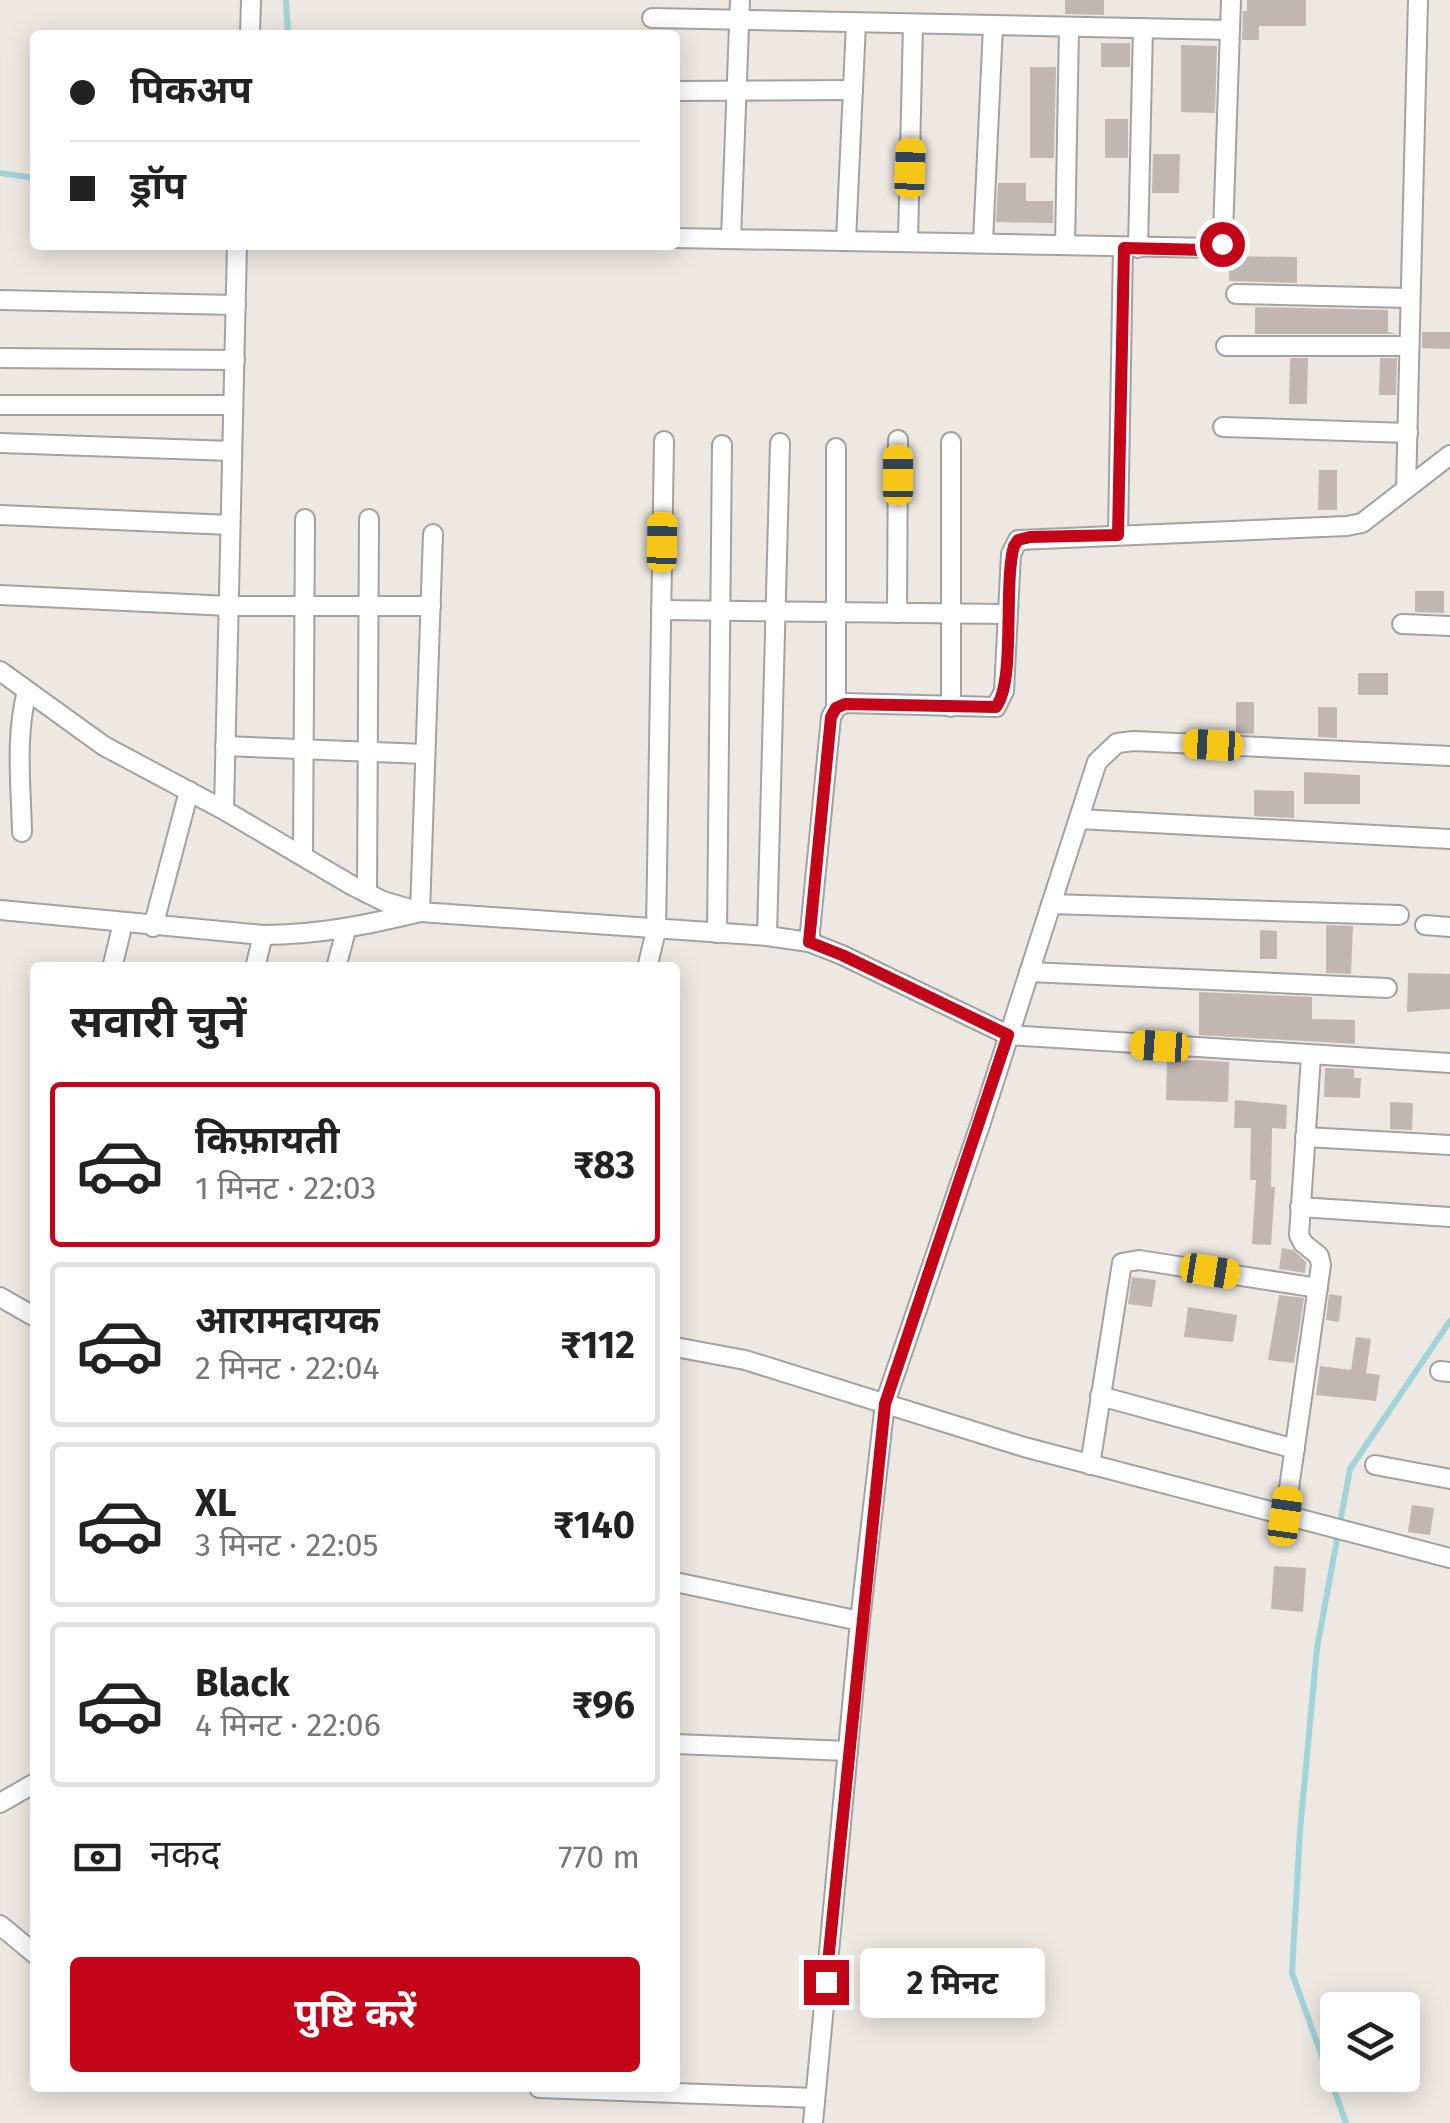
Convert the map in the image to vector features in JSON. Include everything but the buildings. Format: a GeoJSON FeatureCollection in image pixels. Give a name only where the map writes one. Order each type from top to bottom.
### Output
{"type":"FeatureCollection","features":[{"type":"Feature","properties":{"kind":"street"},"geometry":{"type":"LineString","coordinates":[[250,0],[250,30]]}},
{"type":"Feature","properties":{"kind":"street"},"geometry":{"type":"LineString","coordinates":[[731,238],[740,0]]}},
{"type":"Feature","properties":{"kind":"street"},"geometry":{"type":"LineString","coordinates":[[680,238],[908,240],[1204,250],[1222,244],[1231,0]]}},
{"type":"Feature","properties":{"kind":"street"},"geometry":{"type":"LineString","coordinates":[[1406,490],[1418,0]]}},
{"type":"Feature","properties":{"kind":"street"},"geometry":{"type":"LineString","coordinates":[[652,18],[1229,30]]}},
{"type":"Feature","properties":{"kind":"street"},"geometry":{"type":"LineString","coordinates":[[846,240],[856,23]]}},
{"type":"Feature","properties":{"kind":"street"},"geometry":{"type":"LineString","coordinates":[[908,240],[913,24]]}},
{"type":"Feature","properties":{"kind":"street"},"geometry":{"type":"LineString","coordinates":[[983,242],[993,26]]}},
{"type":"Feature","properties":{"kind":"street"},"geometry":{"type":"LineString","coordinates":[[1065,246],[1069,27]]}},
{"type":"Feature","properties":{"kind":"street"},"geometry":{"type":"LineString","coordinates":[[1118,535],[1143,28]]}},
{"type":"Feature","properties":{"kind":"street"},"geometry":{"type":"LineString","coordinates":[[680,91],[853,90]]}},
{"type":"Feature","properties":{"kind":"street"},"geometry":{"type":"LineString","coordinates":[[224,810],[237,250]]}},
{"type":"Feature","properties":{"kind":"street"},"geometry":{"type":"LineString","coordinates":[[1236,294],[1410,298]]}},
{"type":"Feature","properties":{"kind":"street"},"geometry":{"type":"LineString","coordinates":[[0,300],[236,305]]}},
{"type":"Feature","properties":{"kind":"street"},"geometry":{"type":"LineString","coordinates":[[1226,346],[1409,346]]}},
{"type":"Feature","properties":{"kind":"street"},"geometry":{"type":"LineString","coordinates":[[0,358],[234,360]]}},
{"type":"Feature","properties":{"kind":"street"},"geometry":{"type":"LineString","coordinates":[[0,405],[234,405]]}},
{"type":"Feature","properties":{"kind":"street"},"geometry":{"type":"LineString","coordinates":[[1223,427],[1408,433]]}},
{"type":"Feature","properties":{"kind":"street"},"geometry":{"type":"LineString","coordinates":[[896,614],[898,440]]}},
{"type":"Feature","properties":{"kind":"street"},"geometry":{"type":"LineString","coordinates":[[648,962],[656,930],[664,441]]}},
{"type":"Feature","properties":{"kind":"street"},"geometry":{"type":"LineString","coordinates":[[952,442],[952,707]]}},
{"type":"Feature","properties":{"kind":"street"},"geometry":{"type":"LineString","coordinates":[[0,443],[232,451]]}},
{"type":"Feature","properties":{"kind":"street"},"geometry":{"type":"LineString","coordinates":[[767,936],[780,443]]}},
{"type":"Feature","properties":{"kind":"street"},"geometry":{"type":"LineString","coordinates":[[716,933],[722,445]]}},
{"type":"Feature","properties":{"kind":"street"},"geometry":{"type":"LineString","coordinates":[[809,942],[831,717],[836,708],[836,448]]}},
{"type":"Feature","properties":{"kind":"street"},"geometry":{"type":"LineString","coordinates":[[836,708],[845,704],[996,707],[1004,690],[1011,554],[1018,540],[1347,526],[1362,522],[1450,456]]}},
{"type":"Feature","properties":{"kind":"street"},"geometry":{"type":"LineString","coordinates":[[0,515],[230,524]]}},
{"type":"Feature","properties":{"kind":"street"},"geometry":{"type":"LineString","coordinates":[[303,856],[305,519]]}},
{"type":"Feature","properties":{"kind":"street"},"geometry":{"type":"LineString","coordinates":[[368,893],[369,519]]}},
{"type":"Feature","properties":{"kind":"street"},"geometry":{"type":"LineString","coordinates":[[420,912],[433,534]]}},
{"type":"Feature","properties":{"kind":"street"},"geometry":{"type":"LineString","coordinates":[[0,595],[228,606],[431,606]]}},
{"type":"Feature","properties":{"kind":"street"},"geometry":{"type":"LineString","coordinates":[[661,610],[1006,614]]}},
{"type":"Feature","properties":{"kind":"street"},"geometry":{"type":"LineString","coordinates":[[1402,624],[1450,626]]}},
{"type":"Feature","properties":{"kind":"street"},"geometry":{"type":"LineString","coordinates":[[0,671],[104,746],[368,893],[420,912],[809,942],[1008,1035],[1450,1063]]}},
{"type":"Feature","properties":{"kind":"street"},"geometry":{"type":"LineString","coordinates":[[22,832],[20,740],[27,691]]}},
{"type":"Feature","properties":{"kind":"street"},"geometry":{"type":"LineString","coordinates":[[813,2123],[860,1621],[885,1404],[1097,762],[1117,743],[1134,741],[1450,756]]}},
{"type":"Feature","properties":{"kind":"street"},"geometry":{"type":"LineString","coordinates":[[226,746],[426,754]]}},
{"type":"Feature","properties":{"kind":"street"},"geometry":{"type":"LineString","coordinates":[[153,927],[189,792]]}},
{"type":"Feature","properties":{"kind":"street"},"geometry":{"type":"LineString","coordinates":[[1079,819],[1450,839]]}},
{"type":"Feature","properties":{"kind":"street"},"geometry":{"type":"LineString","coordinates":[[1051,904],[1399,915]]}},
{"type":"Feature","properties":{"kind":"street"},"geometry":{"type":"LineString","coordinates":[[0,910],[263,936],[346,930],[420,912]]}},
{"type":"Feature","properties":{"kind":"street"},"geometry":{"type":"LineString","coordinates":[[113,962],[123,922]]}},
{"type":"Feature","properties":{"kind":"street"},"geometry":{"type":"LineString","coordinates":[[1425,925],[1450,927]]}},
{"type":"Feature","properties":{"kind":"street"},"geometry":{"type":"LineString","coordinates":[[338,962],[346,930]]}},
{"type":"Feature","properties":{"kind":"street"},"geometry":{"type":"LineString","coordinates":[[257,962],[263,936]]}},
{"type":"Feature","properties":{"kind":"street"},"geometry":{"type":"LineString","coordinates":[[1030,972],[1387,988]]}},
{"type":"Feature","properties":{"kind":"street"},"geometry":{"type":"LineString","coordinates":[[1285,1516],[1320,1256],[1299,1235],[1311,1056]]}},
{"type":"Feature","properties":{"kind":"street"},"geometry":{"type":"LineString","coordinates":[[1305,1137],[1450,1145]]}},
{"type":"Feature","properties":{"kind":"street"},"geometry":{"type":"LineString","coordinates":[[1300,1208],[1450,1216]]}},
{"type":"Feature","properties":{"kind":"street"},"geometry":{"type":"LineString","coordinates":[[1090,1465],[1119,1269],[1128,1260],[1318,1288]]}},
{"type":"Feature","properties":{"kind":"street"},"geometry":{"type":"LineString","coordinates":[[0,1297],[30,1315]]}},
{"type":"Feature","properties":{"kind":"street"},"geometry":{"type":"LineString","coordinates":[[680,1348],[746,1360],[1090,1465],[1450,1558]]}},
{"type":"Feature","properties":{"kind":"street"},"geometry":{"type":"LineString","coordinates":[[1100,1396],[1295,1448]]}},
{"type":"Feature","properties":{"kind":"street"},"geometry":{"type":"LineString","coordinates":[[1375,1465],[1450,1480]]}},
{"type":"Feature","properties":{"kind":"street"},"geometry":{"type":"LineString","coordinates":[[680,1583],[860,1621]]}},
{"type":"Feature","properties":{"kind":"street"},"geometry":{"type":"LineString","coordinates":[[680,1744],[848,1750]]}},
{"type":"Feature","properties":{"kind":"street"},"geometry":{"type":"LineString","coordinates":[[0,1803],[30,1786]]}},
{"type":"Feature","properties":{"kind":"street"},"geometry":{"type":"LineString","coordinates":[[0,1925],[30,1950]]}},
{"type":"Feature","properties":{"kind":"street"},"geometry":{"type":"LineString","coordinates":[[649,2092],[815,2098]]}},
{"type":"Feature","properties":{"kind":"waterway"},"geometry":{"type":"LineString","coordinates":[[286,0],[288,30]]}},
{"type":"Feature","properties":{"kind":"waterway"},"geometry":{"type":"LineString","coordinates":[[0,173],[30,177]]}},
{"type":"Feature","properties":{"kind":"waterway"},"geometry":{"type":"LineString","coordinates":[[1346,2123],[1292,1973],[1317,1648],[1350,1469],[1450,1321]]}},
{"type":"Feature","properties":{"kind":"route"},"geometry":{"type":"LineString","coordinates":[[826,1982],[885,1404],[1008,1035],[809,942],[831,717],[836,708],[845,704],[996,707],[1004,690],[1011,554],[1018,540],[1118,535],[1124,248],[1204,250],[1222,244]]}}]}
